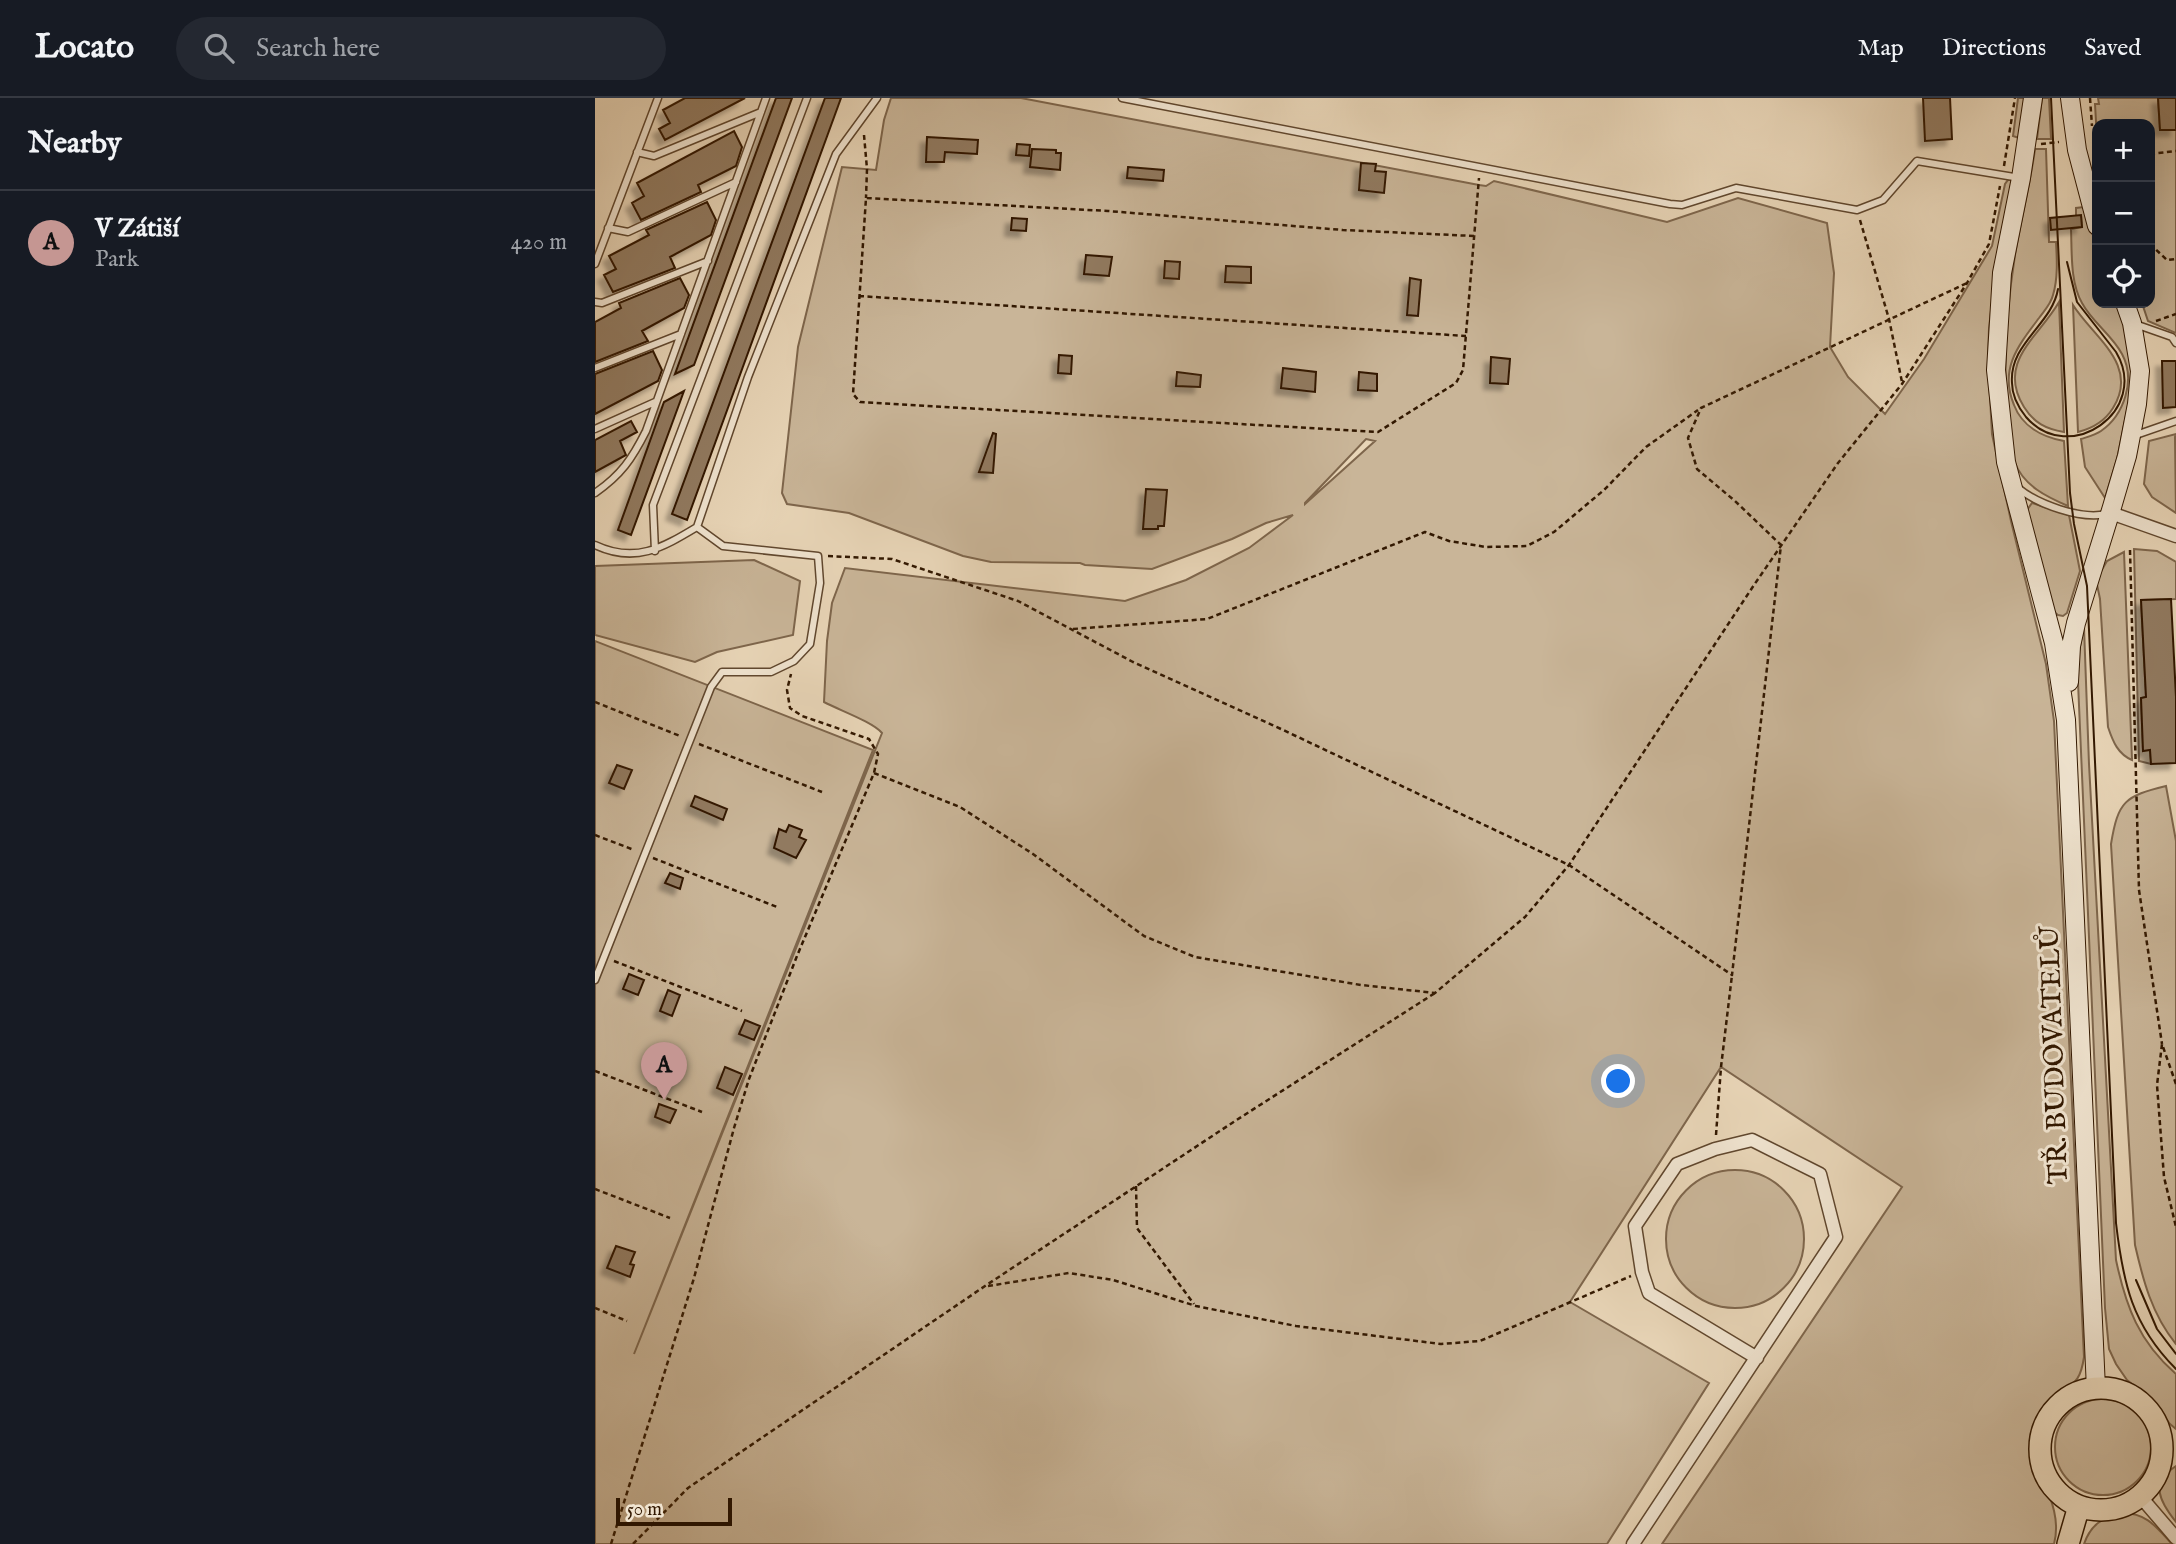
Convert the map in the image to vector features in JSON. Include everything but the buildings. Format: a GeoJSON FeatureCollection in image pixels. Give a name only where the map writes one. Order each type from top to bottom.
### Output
{"type":"FeatureCollection","features":[{"type":"Feature","properties":{"kind":"main road"},"geometry":{"type":"LineString","coordinates":[[2097,1389],[2129,1395],[2143,1405],[2169,1449],[2150,1487],[2126,1505],[2111,1510],[2079,1506],[2064,1498],[2044,1473],[2040,1457],[2045,1424],[2054,1410],[2081,1392],[2097,1389]]}},
{"type":"Feature","properties":{"kind":"main road"},"geometry":{"type":"LineString","coordinates":[[2068,1544],[2079,1506]]}},
{"type":"Feature","properties":{"kind":"street","name":"TŘ. BUDOVATELŮ"},"geometry":{"type":"LineString","coordinates":[[2033,98],[2021,178],[2002,273],[1997,370],[2006,462],[2054,643],[2066,720],[2097,1389]]}},
{"type":"Feature","properties":{"kind":"street"},"geometry":{"type":"LineString","coordinates":[[2070,98],[2077,150],[2092,207]]}},
{"type":"Feature","properties":{"kind":"street","name":"TŘ. BUDOVATELŮ"},"geometry":{"type":"LineString","coordinates":[[2066,720],[2071,646],[2076,623],[2111,513],[2137,404],[2140,371],[2127,308]]}},
{"type":"Feature","properties":{"kind":"street"},"geometry":{"type":"LineString","coordinates":[[2111,513],[2176,536]]}},
{"type":"Feature","properties":{"kind":"street"},"geometry":{"type":"LineString","coordinates":[[1633,1544],[1757,1358],[1836,1237],[1819,1174],[1752,1140],[1714,1149],[1677,1164],[1635,1226],[1642,1272],[1649,1293],[1757,1358]]}},
{"type":"Feature","properties":{"kind":"street"},"geometry":{"type":"LineString","coordinates":[[2140,1496],[2176,1538]]}},
{"type":"Feature","properties":{"kind":"lane"},"geometry":{"type":"LineString","coordinates":[[595,264],[658,98]]}},
{"type":"Feature","properties":{"kind":"lane"},"geometry":{"type":"LineString","coordinates":[[595,493],[610,483],[631,460],[646,431],[766,98]]}},
{"type":"Feature","properties":{"kind":"lane"},"geometry":{"type":"LineString","coordinates":[[655,551],[653,505],[807,98]]}},
{"type":"Feature","properties":{"kind":"lane"},"geometry":{"type":"LineString","coordinates":[[595,545],[626,554],[655,551],[697,527],[748,377],[836,154],[877,98]]}},
{"type":"Feature","properties":{"kind":"lane"},"geometry":{"type":"LineString","coordinates":[[1122,98],[1670,204],[1682,205],[1736,188],[1857,210],[1882,200],[1917,161],[2021,178]]}},
{"type":"Feature","properties":{"kind":"lane"},"geometry":{"type":"LineString","coordinates":[[638,152],[654,156],[761,112]]}},
{"type":"Feature","properties":{"kind":"lane"},"geometry":{"type":"LineString","coordinates":[[608,228],[628,232],[736,182]]}},
{"type":"Feature","properties":{"kind":"lane"},"geometry":{"type":"LineString","coordinates":[[595,302],[602,303],[708,261]]}},
{"type":"Feature","properties":{"kind":"lane"},"geometry":{"type":"LineString","coordinates":[[2132,323],[2175,339]]}},
{"type":"Feature","properties":{"kind":"lane"},"geometry":{"type":"LineString","coordinates":[[595,368],[681,334]]}},
{"type":"Feature","properties":{"kind":"lane"},"geometry":{"type":"LineString","coordinates":[[595,429],[655,402]]}},
{"type":"Feature","properties":{"kind":"lane"},"geometry":{"type":"LineString","coordinates":[[2131,437],[2176,421]]}},
{"type":"Feature","properties":{"kind":"lane"},"geometry":{"type":"LineString","coordinates":[[2010,479],[2027,495],[2073,513],[2090,517],[2111,513]]}},
{"type":"Feature","properties":{"kind":"lane"},"geometry":{"type":"LineString","coordinates":[[595,980],[711,687],[722,671],[771,671],[794,661],[810,644],[820,583],[817,556],[723,546],[697,527]]}},
{"type":"Feature","properties":{"kind":"path"},"geometry":{"type":"LineString","coordinates":[[633,1544],[688,1488],[1136,1186],[1436,993],[1525,917],[1569,865],[1781,545],[1838,463],[1902,384],[1967,283],[1989,244],[2015,98]]}},
{"type":"Feature","properties":{"kind":"path"},"geometry":{"type":"LineString","coordinates":[[863,118],[866,198],[853,394],[860,401],[1378,432],[1456,383],[1464,370],[1479,185]]}},
{"type":"Feature","properties":{"kind":"path"},"geometry":{"type":"LineString","coordinates":[[2035,145],[2066,142]]}},
{"type":"Feature","properties":{"kind":"path"},"geometry":{"type":"LineString","coordinates":[[2155,153],[2176,151]]}},
{"type":"Feature","properties":{"kind":"path"},"geometry":{"type":"LineString","coordinates":[[866,198],[1108,211],[1343,230],[1474,236]]}},
{"type":"Feature","properties":{"kind":"path"},"geometry":{"type":"LineString","coordinates":[[1857,210],[1889,319],[1902,384]]}},
{"type":"Feature","properties":{"kind":"path"},"geometry":{"type":"LineString","coordinates":[[2151,245],[2167,260],[2176,259]]}},
{"type":"Feature","properties":{"kind":"path"},"geometry":{"type":"LineString","coordinates":[[1070,629],[1207,620],[1425,532],[1449,541],[1486,547],[1527,547],[1554,532],[1604,490],[1646,447],[1700,408],[1967,283]]}},
{"type":"Feature","properties":{"kind":"path"},"geometry":{"type":"LineString","coordinates":[[859,296],[1466,336]]}},
{"type":"Feature","properties":{"kind":"path"},"geometry":{"type":"LineString","coordinates":[[2155,321],[2176,314]]}},
{"type":"Feature","properties":{"kind":"path"},"geometry":{"type":"LineString","coordinates":[[1700,408],[1688,438],[1697,469],[1781,545]]}},
{"type":"Feature","properties":{"kind":"path"},"geometry":{"type":"LineString","coordinates":[[1714,1149],[1781,545]]}},
{"type":"Feature","properties":{"kind":"path"},"geometry":{"type":"LineString","coordinates":[[2130,550],[2139,890],[2162,1044],[2176,1084]]}},
{"type":"Feature","properties":{"kind":"path"},"geometry":{"type":"LineString","coordinates":[[817,556],[892,559],[1018,601],[1133,662],[1282,729],[1569,865],[1732,975]]}},
{"type":"Feature","properties":{"kind":"path"},"geometry":{"type":"LineString","coordinates":[[611,1544],[694,1278],[749,1079],[874,773],[878,754],[869,739],[802,716],[790,708],[787,690],[794,661]]}},
{"type":"Feature","properties":{"kind":"path"},"geometry":{"type":"LineString","coordinates":[[595,702],[822,792]]}},
{"type":"Feature","properties":{"kind":"path"},"geometry":{"type":"LineString","coordinates":[[874,773],[960,807],[1033,854],[1144,936],[1182,952],[1195,957],[1361,985],[1436,993]]}},
{"type":"Feature","properties":{"kind":"path"},"geometry":{"type":"LineString","coordinates":[[595,835],[777,907]]}},
{"type":"Feature","properties":{"kind":"path"},"geometry":{"type":"LineString","coordinates":[[604,957],[743,1012]]}},
{"type":"Feature","properties":{"kind":"path"},"geometry":{"type":"LineString","coordinates":[[2162,1044],[2157,1085],[2164,1177],[2176,1227]]}},
{"type":"Feature","properties":{"kind":"path"},"geometry":{"type":"LineString","coordinates":[[595,1070],[702,1112]]}},
{"type":"Feature","properties":{"kind":"path"},"geometry":{"type":"LineString","coordinates":[[1136,1186],[1137,1228],[1196,1306]]}},
{"type":"Feature","properties":{"kind":"path"},"geometry":{"type":"LineString","coordinates":[[595,1189],[670,1218]]}},
{"type":"Feature","properties":{"kind":"path"},"geometry":{"type":"LineString","coordinates":[[985,1286],[1069,1273],[1113,1280],[1196,1306],[1296,1326],[1441,1344],[1480,1341],[1642,1272]]}},
{"type":"Feature","properties":{"kind":"path"},"geometry":{"type":"LineString","coordinates":[[595,1308],[627,1321]]}},
{"type":"Feature","properties":{"kind":"shaded area"},"geometry":{"type":"Polygon","coordinates":[[[891,98],[1021,98],[1479,185],[1486,186],[1494,181],[1667,222],[1738,198],[1827,223],[1834,273],[1830,347],[1848,377],[1885,414],[1924,359],[1992,246],[2005,184],[2012,179],[1989,328],[1992,434],[2046,664],[2054,721],[2084,1357],[2076,1381],[2056,1396],[2046,1408],[2035,1443],[2035,1461],[2054,1511],[2054,1544],[1662,1544],[1902,1187],[1721,1067],[1570,1302],[1709,1383],[1607,1544],[595,1544],[595,641],[873,750],[634,1354],[882,733],[864,720],[824,702],[832,603],[845,568],[1125,601],[1186,580],[1249,548],[1293,515],[1266,523],[1232,539],[1152,569],[1080,563],[991,562],[963,556],[849,513],[787,504],[782,493],[798,347],[842,167],[876,170],[884,120],[891,98]],[[1366,439],[1305,504],[1375,441],[1366,439]]]}},
{"type":"Feature","properties":{"kind":"shaded area"},"geometry":{"type":"Polygon","coordinates":[[[2018,98],[2025,98],[2019,138],[2013,136],[2018,98]]]}},
{"type":"Feature","properties":{"kind":"shaded area"},"geometry":{"type":"Polygon","coordinates":[[[2042,98],[2049,98],[2051,139],[2037,139],[2042,98]]]}},
{"type":"Feature","properties":{"kind":"shaded area"},"geometry":{"type":"Polygon","coordinates":[[[2098,98],[2158,98],[2160,130],[2176,130],[2176,333],[2148,321],[2144,308],[2155,308],[2155,119],[2096,119],[2095,104],[2099,104],[2098,98]]]}},
{"type":"Feature","properties":{"kind":"shaded area"},"geometry":{"type":"Polygon","coordinates":[[[2035,149],[2046,149],[2049,242],[2056,242],[2056,282],[2049,304],[2013,358],[2010,392],[2014,405],[2028,425],[2048,437],[2064,441],[2068,506],[2044,495],[2024,478],[2013,457],[2010,444],[2005,371],[2008,313],[2015,255],[2035,149]]]}},
{"type":"Feature","properties":{"kind":"shaded area"},"geometry":{"type":"Polygon","coordinates":[[[2084,207],[2092,230],[2092,308],[2120,308],[2129,342],[2132,386],[2117,459],[2105,498],[2085,467],[2081,439],[2101,431],[2116,416],[2128,386],[2128,375],[2122,354],[2086,310],[2075,286],[2071,229],[2082,227],[2081,216],[2076,216],[2076,208],[2084,207]]]}},
{"type":"Feature","properties":{"kind":"shaded area"},"geometry":{"type":"Polygon","coordinates":[[[2059,302],[2064,432],[2046,427],[2032,417],[2017,391],[2015,377],[2017,363],[2023,351],[2059,302]]]}},
{"type":"Feature","properties":{"kind":"shaded area"},"geometry":{"type":"Polygon","coordinates":[[[2073,305],[2111,352],[2121,378],[2120,393],[2110,413],[2099,423],[2078,432],[2073,305]]]}},
{"type":"Feature","properties":{"kind":"shaded area"},"geometry":{"type":"Polygon","coordinates":[[[2176,434],[2176,513],[2152,497],[2144,484],[2149,441],[2176,434]]]}},
{"type":"Feature","properties":{"kind":"shaded area"},"geometry":{"type":"Polygon","coordinates":[[[2032,503],[2069,515],[2080,571],[2067,613],[2063,616],[2053,611],[2027,510],[2032,503]]]}},
{"type":"Feature","properties":{"kind":"shaded area"},"geometry":{"type":"Polygon","coordinates":[[[2134,549],[2157,551],[2176,562],[2176,599],[2141,600],[2146,697],[2141,698],[2143,750],[2150,750],[2151,764],[2139,761],[2134,549]]]}},
{"type":"Feature","properties":{"kind":"shaded area"},"geometry":{"type":"Polygon","coordinates":[[[2124,552],[2132,760],[2117,747],[2108,727],[2100,599],[2096,580],[2107,561],[2124,552]]]}},
{"type":"Feature","properties":{"kind":"shaded area"},"geometry":{"type":"Polygon","coordinates":[[[754,560],[800,581],[793,635],[717,652],[695,662],[595,635],[595,566],[754,560]]]}},
{"type":"Feature","properties":{"kind":"shaded area"},"geometry":{"type":"Polygon","coordinates":[[[2084,627],[2116,1260],[2124,1293],[2136,1323],[2152,1349],[2176,1374],[2176,1429],[2150,1398],[2127,1380],[2109,1349],[2078,682],[2078,656],[2084,627]]]}},
{"type":"Feature","properties":{"kind":"shaded area"},"geometry":{"type":"Polygon","coordinates":[[[2166,786],[2176,841],[2176,1344],[2155,1309],[2135,1245],[2111,844],[2117,818],[2126,803],[2141,793],[2166,786]]]}},
{"type":"Feature","properties":{"kind":"shaded area"},"geometry":{"type":"Polygon","coordinates":[[[1735,1170],[1762,1175],[1784,1190],[1799,1212],[1804,1239],[1799,1266],[1784,1288],[1762,1303],[1735,1308],[1708,1303],[1686,1288],[1671,1266],[1666,1239],[1671,1212],[1686,1190],[1708,1175],[1735,1170]]]}},
{"type":"Feature","properties":{"kind":"shaded area"},"geometry":{"type":"Polygon","coordinates":[[[2103,1399],[2121,1403],[2137,1413],[2147,1429],[2151,1447],[2147,1465],[2137,1481],[2121,1491],[2103,1495],[2085,1491],[2069,1481],[2059,1465],[2055,1447],[2059,1429],[2069,1413],[2085,1403],[2103,1399]]]}},
{"type":"Feature","properties":{"kind":"shaded area"},"geometry":{"type":"Polygon","coordinates":[[[2176,1466],[2176,1522],[2165,1507],[2160,1486],[2162,1479],[2176,1466]]]}},
{"type":"Feature","properties":{"kind":"shaded area"},"geometry":{"type":"Polygon","coordinates":[[[2123,1513],[2145,1519],[2172,1544],[2084,1544],[2090,1531],[2099,1522],[2123,1513]]]}},
{"type":"Feature","properties":{"kind":"tram line"},"geometry":{"type":"LineString","coordinates":[[2051,98],[2070,493],[2087,586],[2116,1223],[2122,1265],[2132,1302],[2149,1336],[2176,1369]]}},
{"type":"Feature","properties":{"kind":"tram line"},"geometry":{"type":"LineString","coordinates":[[2058,289],[2048,313],[2017,356],[2013,369],[2013,392],[2026,417],[2044,431],[2063,436],[2083,434],[2100,425],[2114,412],[2123,394],[2124,374],[2116,352],[2077,302],[2067,262]]}},
{"type":"Feature","properties":{"kind":"tram line"},"geometry":{"type":"LineString","coordinates":[[2136,1280],[2157,1329],[2176,1354]]}},
{"type":"Feature","properties":{"kind":"place","name":"V Zátiší"},"geometry":{"type":"Point","coordinates":[664,1100]}}]}
